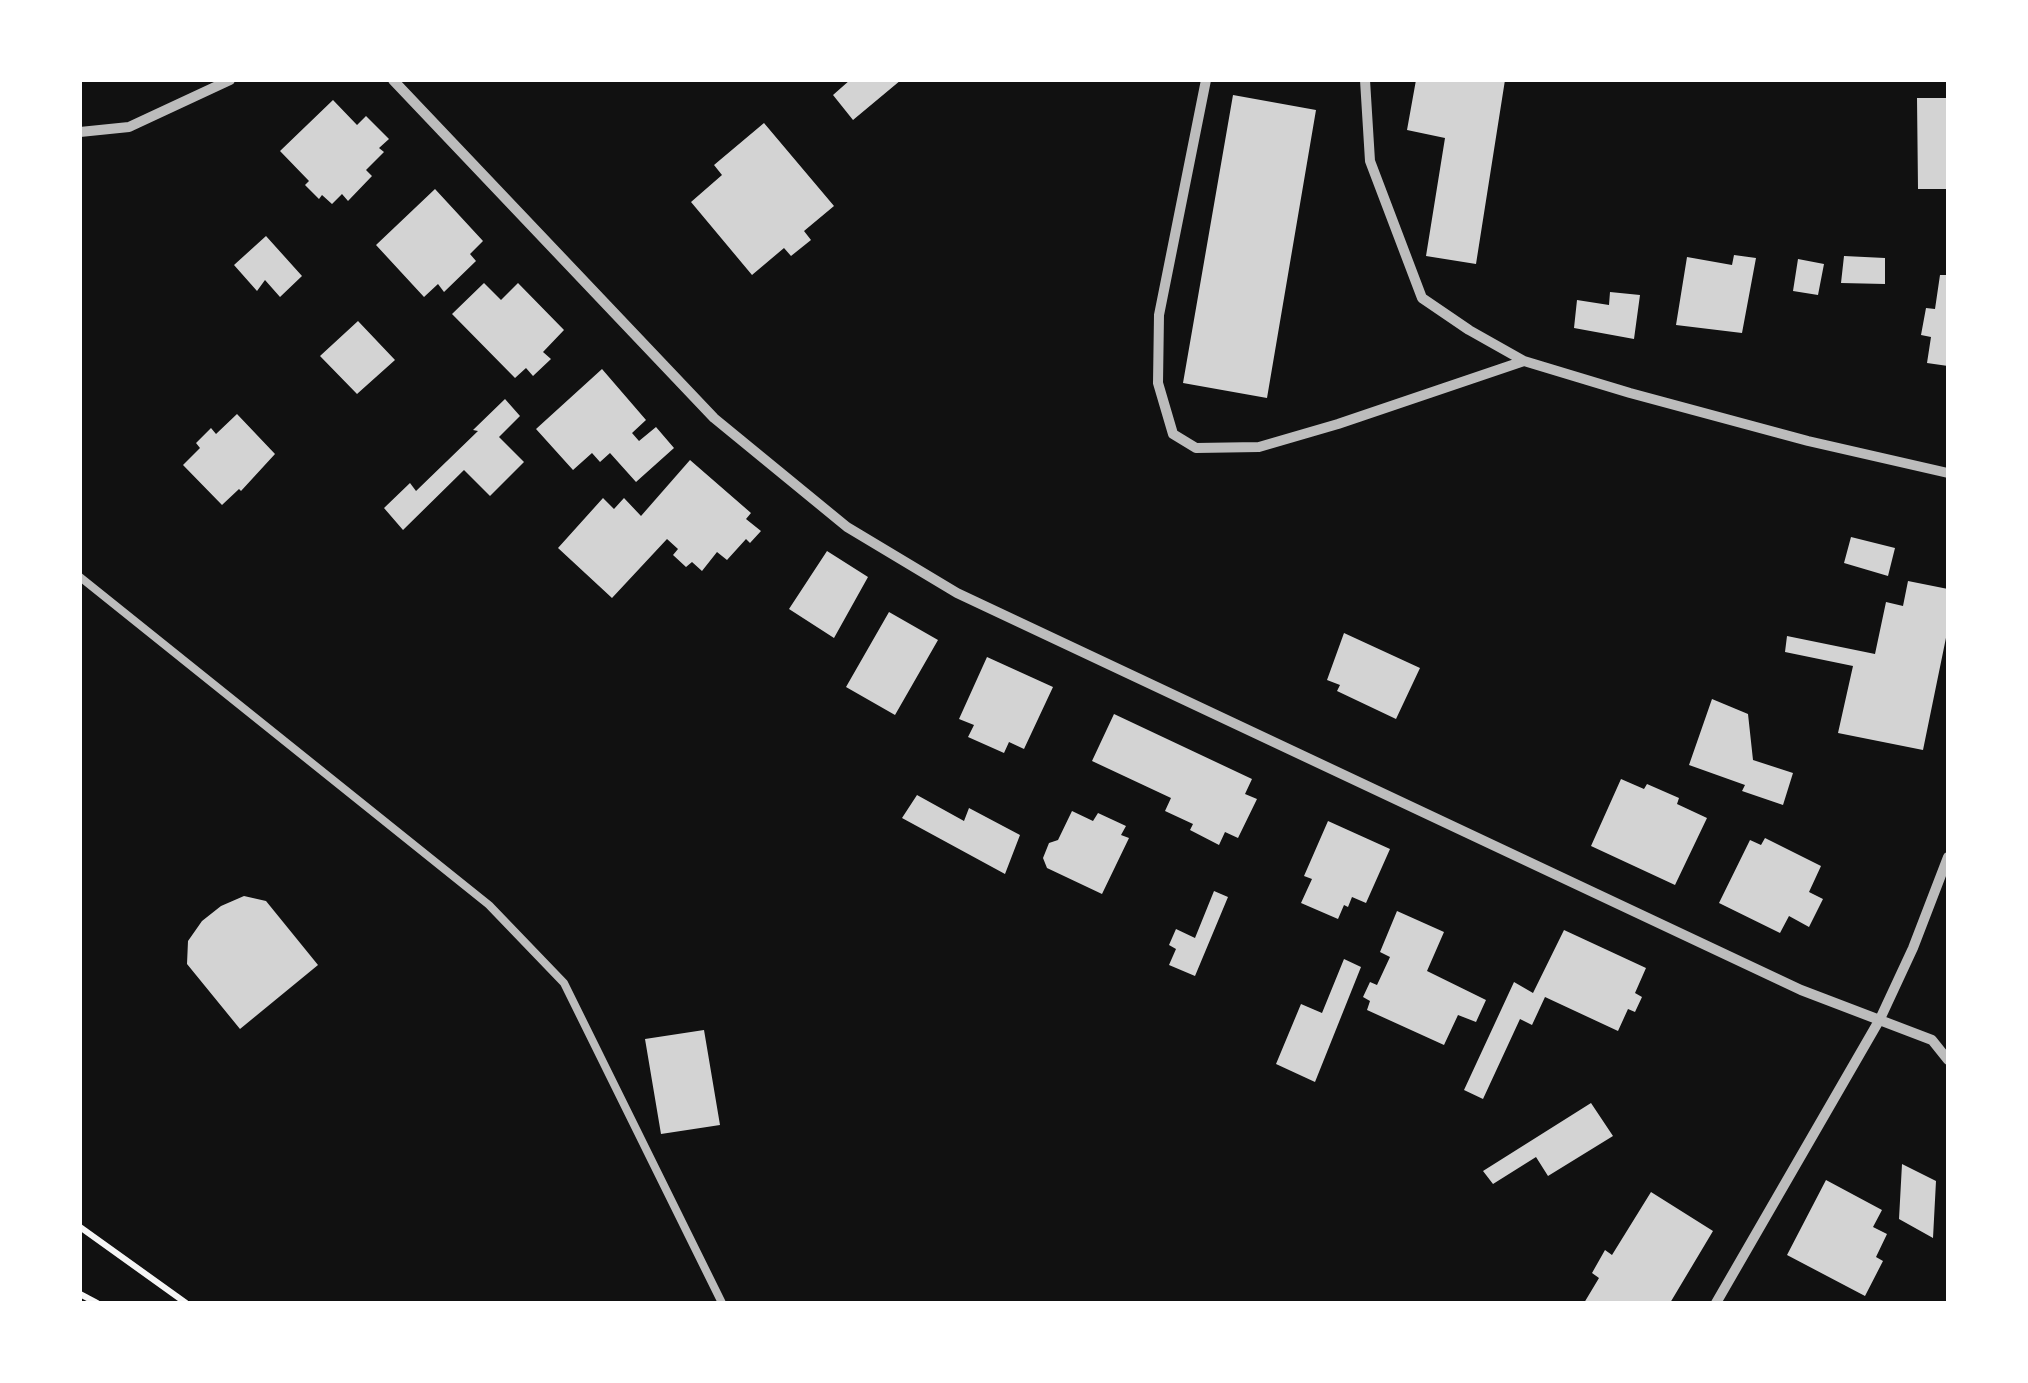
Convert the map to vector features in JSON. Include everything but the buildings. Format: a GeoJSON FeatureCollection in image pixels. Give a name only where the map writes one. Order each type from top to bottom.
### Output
{"type":"FeatureCollection","features":[{"type":"Feature","properties":{"kind":"street"},"geometry":{"type":"LineString","coordinates":[[80,132],[129,127],[230,80]]}},
{"type":"Feature","properties":{"kind":"street"},"geometry":{"type":"LineString","coordinates":[[392,80],[714,418],[847,527],[956,593],[1801,990],[1932,1040],[1948,1060]]}},
{"type":"Feature","properties":{"kind":"street"},"geometry":{"type":"LineString","coordinates":[[1206,80],[1159,315],[1158,383],[1172,434],[1196,448],[1259,448],[1524,360]]}},
{"type":"Feature","properties":{"kind":"street"},"geometry":{"type":"LineString","coordinates":[[1365,80],[1370,161],[1422,298],[1469,330],[1524,360],[1808,441],[1948,473]]}},
{"type":"Feature","properties":{"kind":"street"},"geometry":{"type":"LineString","coordinates":[[1716,1303],[1880,1018],[1913,948],[1948,857]]}},
{"type":"Feature","properties":{"kind":"lane"},"geometry":{"type":"LineString","coordinates":[[80,577],[489,905],[564,984],[722,1303]]}},
{"type":"Feature","properties":{"kind":"path"},"geometry":{"type":"LineString","coordinates":[[80,1227],[186,1303]]}},
{"type":"Feature","properties":{"kind":"path"},"geometry":{"type":"LineString","coordinates":[[80,1294],[98,1303]]}}]}
